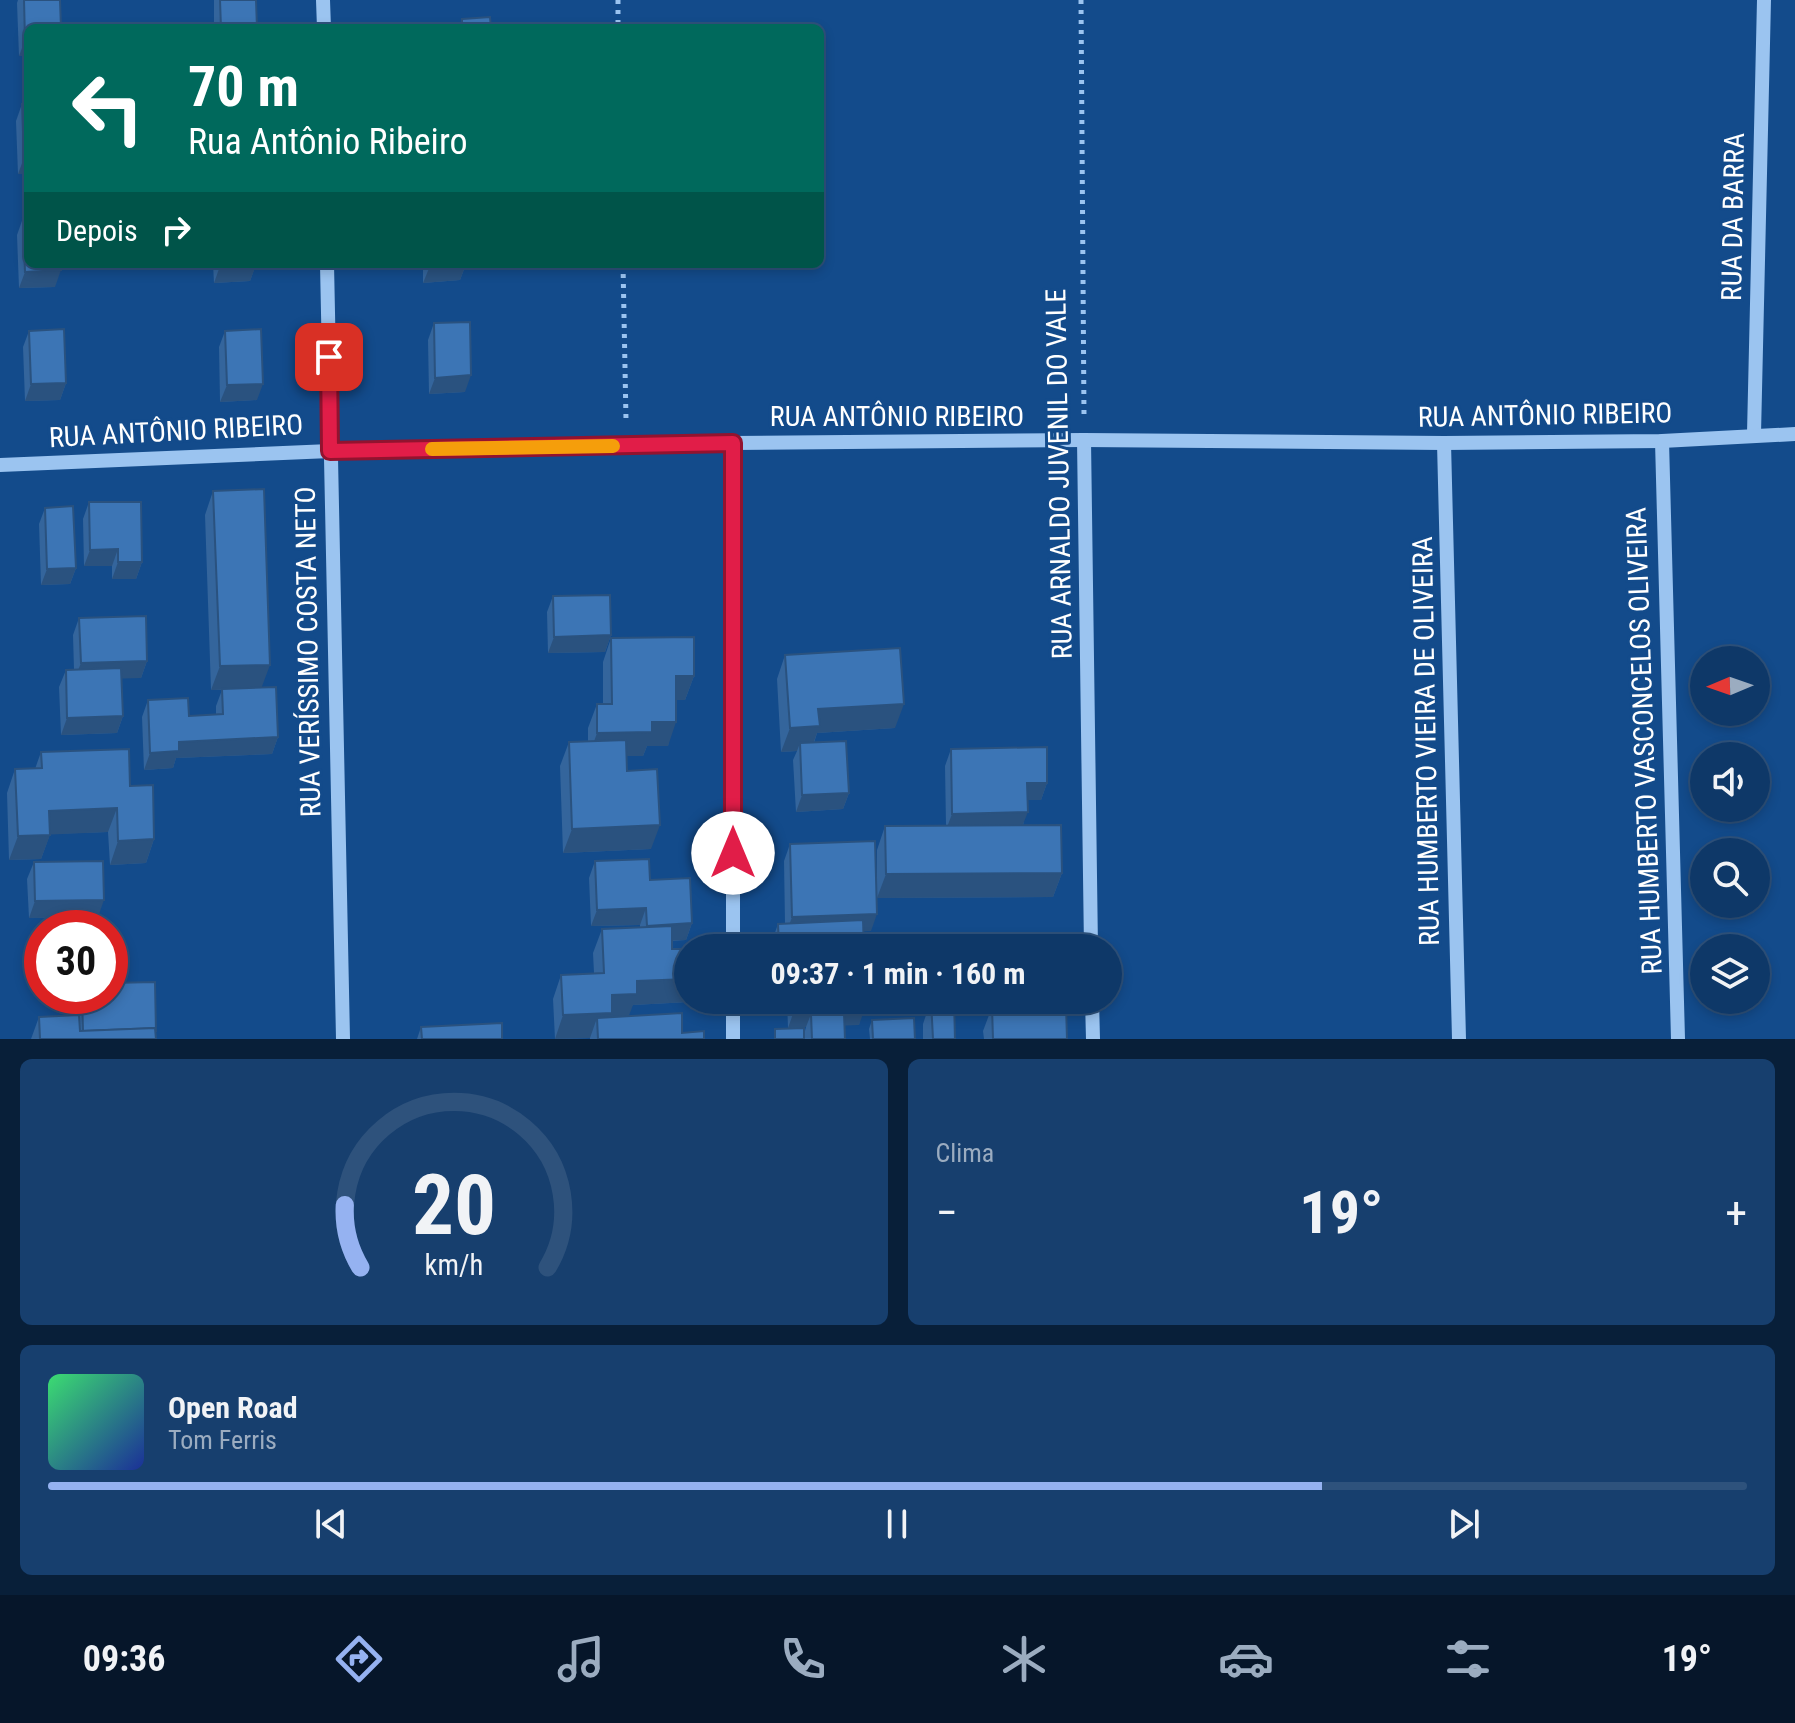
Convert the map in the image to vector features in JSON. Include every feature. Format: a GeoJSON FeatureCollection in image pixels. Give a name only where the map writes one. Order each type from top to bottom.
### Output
{"type":"FeatureCollection","features":[{"type":"Feature","properties":{"kind":"street"},"geometry":{"type":"LineString","coordinates":[[323,0],[324,24]]}},
{"type":"Feature","properties":{"kind":"street","name":"RUA DA BARRA"},"geometry":{"type":"LineString","coordinates":[[1754,434],[1764,0]]}},
{"type":"Feature","properties":{"kind":"street","name":"RUA VERÍSSIMO COSTA NETO"},"geometry":{"type":"LineString","coordinates":[[327,268],[343,1039]]}},
{"type":"Feature","properties":{"kind":"street","name":"RUA ANTÔNIO RIBEIRO"},"geometry":{"type":"LineString","coordinates":[[0,465],[330,451],[733,443],[1084,440],[1444,443],[1662,441],[1795,434]]}},
{"type":"Feature","properties":{"kind":"street","name":"RUA ARNALDO JUVENIL DO VALE"},"geometry":{"type":"LineString","coordinates":[[1084,440],[1091,934]]}},
{"type":"Feature","properties":{"kind":"street","name":"RUA HUMBERTO VASCONCELOS OLIVEIRA"},"geometry":{"type":"LineString","coordinates":[[1662,441],[1678,1039]]}},
{"type":"Feature","properties":{"kind":"street"},"geometry":{"type":"LineString","coordinates":[[733,443],[733,934]]}},
{"type":"Feature","properties":{"kind":"street","name":"RUA HUMBERTO VIEIRA DE OLIVEIRA"},"geometry":{"type":"LineString","coordinates":[[1444,443],[1459,1039]]}},
{"type":"Feature","properties":{"kind":"street"},"geometry":{"type":"LineString","coordinates":[[733,1014],[733,1039]]}},
{"type":"Feature","properties":{"kind":"street"},"geometry":{"type":"LineString","coordinates":[[1092,1014],[1093,1039]]}},
{"type":"Feature","properties":{"kind":"path"},"geometry":{"type":"LineString","coordinates":[[618,0],[618,24]]}},
{"type":"Feature","properties":{"kind":"path","name":"RUA ARNALDO JUVENIL DO VALE"},"geometry":{"type":"LineString","coordinates":[[1081,0],[1084,440]]}},
{"type":"Feature","properties":{"kind":"path"},"geometry":{"type":"LineString","coordinates":[[623,268],[626,445]]}},
{"type":"Feature","properties":{"kind":"building"},"geometry":{"type":"Polygon","coordinates":[[[24,0],[60,0],[61,24],[25,24],[24,0]]]}},
{"type":"Feature","properties":{"kind":"building"},"geometry":{"type":"Polygon","coordinates":[[[220,0],[256,0],[257,24],[221,24],[220,0]]]}},
{"type":"Feature","properties":{"kind":"building"},"geometry":{"type":"Polygon","coordinates":[[[490,17],[491,24],[462,24],[462,19],[490,17]]]}},
{"type":"Feature","properties":{"kind":"building"},"geometry":{"type":"Polygon","coordinates":[[[22,104],[24,104],[24,158],[22,104]]]}},
{"type":"Feature","properties":{"kind":"building"},"geometry":{"type":"Polygon","coordinates":[[[25,268],[61,268],[61,270],[25,272],[25,268]]]}},
{"type":"Feature","properties":{"kind":"building"},"geometry":{"type":"Polygon","coordinates":[[[470,322],[471,375],[435,378],[434,323],[470,322]]]}},
{"type":"Feature","properties":{"kind":"building"},"geometry":{"type":"Polygon","coordinates":[[[64,329],[66,383],[31,384],[29,331],[64,329]]]}},
{"type":"Feature","properties":{"kind":"building"},"geometry":{"type":"Polygon","coordinates":[[[261,329],[263,384],[227,385],[225,331],[261,329]]]}},
{"type":"Feature","properties":{"kind":"building"},"geometry":{"type":"Polygon","coordinates":[[[264,489],[270,665],[220,666],[213,491],[264,489]]]}},
{"type":"Feature","properties":{"kind":"building"},"geometry":{"type":"Polygon","coordinates":[[[89,502],[141,502],[142,562],[118,562],[118,549],[90,550],[89,502]]]}},
{"type":"Feature","properties":{"kind":"building"},"geometry":{"type":"Polygon","coordinates":[[[73,506],[76,568],[47,569],[45,508],[73,506]]]}},
{"type":"Feature","properties":{"kind":"building"},"geometry":{"type":"Polygon","coordinates":[[[610,595],[611,635],[554,637],[553,596],[610,595]]]}},
{"type":"Feature","properties":{"kind":"building"},"geometry":{"type":"Polygon","coordinates":[[[146,616],[147,661],[81,663],[79,618],[146,616]]]}},
{"type":"Feature","properties":{"kind":"building"},"geometry":{"type":"Polygon","coordinates":[[[694,637],[694,676],[676,676],[676,722],[652,722],[652,732],[597,733],[597,704],[612,704],[611,638],[694,637]]]}},
{"type":"Feature","properties":{"kind":"building"},"geometry":{"type":"Polygon","coordinates":[[[900,648],[904,704],[818,709],[820,726],[790,728],[785,655],[900,648]]]}},
{"type":"Feature","properties":{"kind":"building"},"geometry":{"type":"Polygon","coordinates":[[[121,668],[123,716],[67,718],[66,670],[121,668]]]}},
{"type":"Feature","properties":{"kind":"building"},"geometry":{"type":"Polygon","coordinates":[[[276,687],[278,737],[179,742],[179,751],[150,753],[148,700],[188,698],[189,716],[223,714],[222,689],[276,687]]]}},
{"type":"Feature","properties":{"kind":"building"},"geometry":{"type":"Polygon","coordinates":[[[626,740],[627,771],[657,769],[660,825],[572,829],[569,742],[626,740]]]}},
{"type":"Feature","properties":{"kind":"building"},"geometry":{"type":"Polygon","coordinates":[[[846,741],[849,793],[802,795],[800,743],[846,741]]]}},
{"type":"Feature","properties":{"kind":"building"},"geometry":{"type":"Polygon","coordinates":[[[1047,747],[1047,783],[1027,783],[1028,812],[952,814],[951,749],[1047,747]]]}},
{"type":"Feature","properties":{"kind":"building"},"geometry":{"type":"Polygon","coordinates":[[[129,749],[130,786],[153,785],[154,839],[118,841],[117,808],[49,811],[50,835],[18,836],[15,769],[42,768],[41,752],[129,749]]]}},
{"type":"Feature","properties":{"kind":"building"},"geometry":{"type":"Polygon","coordinates":[[[1061,825],[1062,873],[886,874],[885,826],[1061,825]]]}},
{"type":"Feature","properties":{"kind":"building"},"geometry":{"type":"Polygon","coordinates":[[[875,841],[877,914],[792,917],[790,844],[875,841]]]}},
{"type":"Feature","properties":{"kind":"building"},"geometry":{"type":"Polygon","coordinates":[[[649,859],[650,880],[690,878],[692,923],[647,926],[646,908],[597,910],[595,861],[649,859]]]}},
{"type":"Feature","properties":{"kind":"building"},"geometry":{"type":"Polygon","coordinates":[[[103,861],[104,900],[35,901],[34,862],[103,861]]]}},
{"type":"Feature","properties":{"kind":"building"},"geometry":{"type":"Polygon","coordinates":[[[863,920],[864,934],[778,934],[778,924],[863,920]]]}},
{"type":"Feature","properties":{"kind":"building"},"geometry":{"type":"Polygon","coordinates":[[[672,926],[674,980],[637,981],[637,994],[612,995],[612,1013],[563,1015],[561,975],[604,973],[602,929],[672,926]]]}},
{"type":"Feature","properties":{"kind":"building"},"geometry":{"type":"Polygon","coordinates":[[[155,982],[156,1032],[155,1028],[83,1031],[83,1014],[128,1014],[128,983],[155,982]]]}},
{"type":"Feature","properties":{"kind":"building"},"geometry":{"type":"Polygon","coordinates":[[[682,1014],[682,1033],[704,1031],[704,1039],[598,1039],[597,1018],[682,1014]]]}},
{"type":"Feature","properties":{"kind":"building"},"geometry":{"type":"Polygon","coordinates":[[[811,1014],[844,1014],[845,1039],[812,1039],[811,1014]]]}},
{"type":"Feature","properties":{"kind":"building"},"geometry":{"type":"Polygon","coordinates":[[[932,1014],[954,1014],[955,1039],[933,1039],[932,1014]]]}},
{"type":"Feature","properties":{"kind":"building"},"geometry":{"type":"Polygon","coordinates":[[[992,1014],[1066,1014],[1067,1039],[993,1039],[992,1014]]]}},
{"type":"Feature","properties":{"kind":"building"},"geometry":{"type":"Polygon","coordinates":[[[79,1015],[80,1031],[155,1028],[156,1039],[40,1039],[39,1017],[79,1015]]]}},
{"type":"Feature","properties":{"kind":"building"},"geometry":{"type":"Polygon","coordinates":[[[914,1018],[915,1039],[873,1039],[872,1020],[914,1018]]]}},
{"type":"Feature","properties":{"kind":"building"},"geometry":{"type":"Polygon","coordinates":[[[502,1023],[502,1039],[422,1039],[421,1027],[502,1023]]]}},
{"type":"Feature","properties":{"kind":"building"},"geometry":{"type":"Polygon","coordinates":[[[804,1028],[804,1039],[775,1039],[775,1029],[804,1028]]]}},
{"type":"Feature","properties":{"kind":"slow traffic"},"geometry":{"type":"LineString","coordinates":[[432,449],[613,446]]}},
{"type":"Feature","properties":{"kind":"route"},"geometry":{"type":"LineString","coordinates":[[329,357],[330,451],[733,443],[733,853]]}}]}
